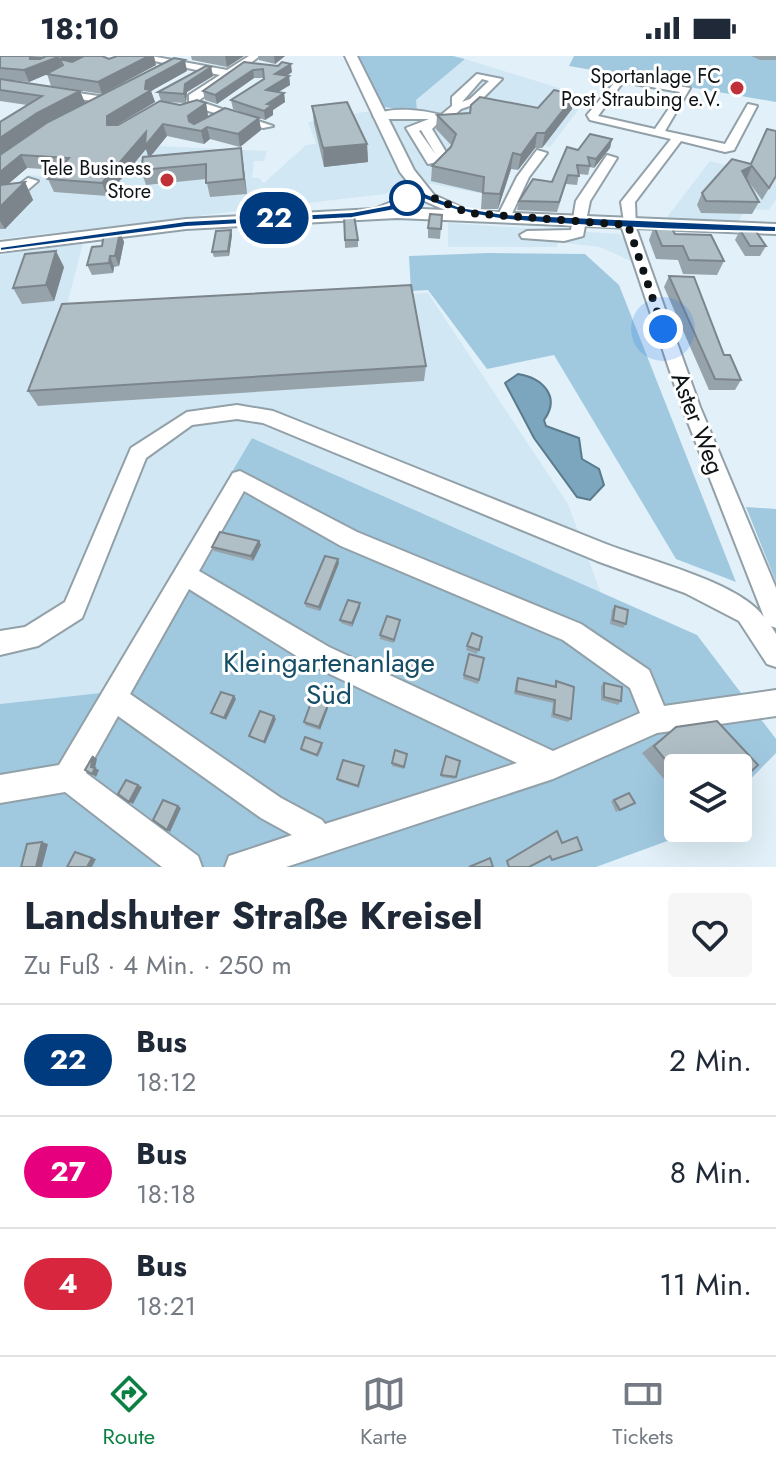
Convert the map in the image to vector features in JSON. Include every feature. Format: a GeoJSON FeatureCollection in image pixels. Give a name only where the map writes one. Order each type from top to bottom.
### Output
{"type":"FeatureCollection","features":[{"type":"Feature","properties":{"kind":"main road"},"geometry":{"type":"LineString","coordinates":[[351,56],[407,172],[433,204]]}},
{"type":"Feature","properties":{"kind":"main road"},"geometry":{"type":"LineString","coordinates":[[407,172],[411,189],[407,205]]}},
{"type":"Feature","properties":{"kind":"main road"},"geometry":{"type":"LineString","coordinates":[[0,247],[186,224],[352,215],[407,205],[433,204],[504,217],[629,225],[776,229]]}},
{"type":"Feature","properties":{"kind":"street"},"geometry":{"type":"LineString","coordinates":[[161,71],[188,56]]}},
{"type":"Feature","properties":{"kind":"street"},"geometry":{"type":"LineString","coordinates":[[197,106],[193,97],[255,56]]}},
{"type":"Feature","properties":{"kind":"street"},"geometry":{"type":"LineString","coordinates":[[129,58],[230,73]]}},
{"type":"Feature","properties":{"kind":"street"},"geometry":{"type":"LineString","coordinates":[[245,64],[266,68]]}},
{"type":"Feature","properties":{"kind":"street"},"geometry":{"type":"LineString","coordinates":[[193,76],[205,69]]}},
{"type":"Feature","properties":{"kind":"street"},"geometry":{"type":"LineString","coordinates":[[658,133],[686,90],[620,79],[592,115],[594,118],[658,133],[730,148],[752,106]]}},
{"type":"Feature","properties":{"kind":"street"},"geometry":{"type":"LineString","coordinates":[[44,90],[105,100]]}},
{"type":"Feature","properties":{"kind":"street"},"geometry":{"type":"LineString","coordinates":[[82,112],[119,93]]}},
{"type":"Feature","properties":{"kind":"street"},"geometry":{"type":"LineString","coordinates":[[184,111],[197,106],[267,126]]}},
{"type":"Feature","properties":{"kind":"street"},"geometry":{"type":"LineString","coordinates":[[437,121],[457,107]]}},
{"type":"Feature","properties":{"kind":"street"},"geometry":{"type":"LineString","coordinates":[[378,116],[413,114],[437,121],[463,123]]}},
{"type":"Feature","properties":{"kind":"street"},"geometry":{"type":"LineString","coordinates":[[629,225],[628,202],[678,137]]}},
{"type":"Feature","properties":{"kind":"street"},"geometry":{"type":"LineString","coordinates":[[504,217],[523,177],[541,153]]}},
{"type":"Feature","properties":{"kind":"street"},"geometry":{"type":"LineString","coordinates":[[527,235],[564,237],[578,233],[583,201],[611,158]]}},
{"type":"Feature","properties":{"kind":"street"},"geometry":{"type":"LineString","coordinates":[[0,197],[15,194],[32,181]]}},
{"type":"Feature","properties":{"kind":"street","name":"Aster Weg"},"geometry":{"type":"LineString","coordinates":[[629,225],[691,407],[776,617]]}},
{"type":"Feature","properties":{"kind":"street"},"geometry":{"type":"LineString","coordinates":[[0,643],[29,638],[74,610],[138,453],[187,419],[237,412],[281,422],[605,554],[692,585],[747,613],[776,655]]}},
{"type":"Feature","properties":{"kind":"street"},"geometry":{"type":"LineString","coordinates":[[0,789],[43,784],[68,777],[240,479],[349,539],[572,632],[640,679],[656,720]]}},
{"type":"Feature","properties":{"kind":"street"},"geometry":{"type":"LineString","coordinates":[[184,574],[320,656],[553,765]]}},
{"type":"Feature","properties":{"kind":"street"},"geometry":{"type":"LineString","coordinates":[[114,698],[271,808],[312,830],[314,844]]}},
{"type":"Feature","properties":{"kind":"street"},"geometry":{"type":"LineString","coordinates":[[240,867],[553,765],[656,720],[776,703]]}},
{"type":"Feature","properties":{"kind":"street"},"geometry":{"type":"LineString","coordinates":[[68,777],[187,867]]}},
{"type":"Feature","properties":{"kind":"shaded area"},"geometry":{"type":"Polygon","coordinates":[[[465,59],[588,97],[550,147],[516,140],[485,177],[478,193],[432,184],[395,188],[385,194],[0,239],[0,202],[28,175],[60,177],[93,143],[267,151],[264,161],[254,161],[252,178],[259,178],[264,183],[306,145],[316,144],[308,122],[364,112],[417,111],[415,100],[465,59]]]}},
{"type":"Feature","properties":{"kind":"shaded area"},"geometry":{"type":"Polygon","coordinates":[[[710,161],[776,178],[776,199],[769,210],[746,209],[737,223],[664,221],[710,161]]]}},
{"type":"Feature","properties":{"kind":"shaded area"},"geometry":{"type":"Polygon","coordinates":[[[448,223],[619,234],[627,242],[635,263],[600,247],[558,242],[557,247],[448,247],[448,223]]]}},
{"type":"Feature","properties":{"kind":"shaded area"},"geometry":{"type":"Polygon","coordinates":[[[83,243],[65,313],[428,293],[568,504],[601,593],[252,438],[101,694],[0,704],[0,255],[83,243]]]}},
{"type":"Feature","properties":{"kind":"shaded area"},"geometry":{"type":"Polygon","coordinates":[[[518,374],[535,380],[547,390],[551,404],[544,420],[546,426],[579,438],[582,459],[599,469],[604,485],[590,500],[577,497],[534,438],[505,383],[518,374]]]}},
{"type":"Feature","properties":{"kind":"green space"},"geometry":{"type":"Polygon","coordinates":[[[357,56],[453,56],[465,59],[416,100],[417,111],[383,107],[357,56]]]}},
{"type":"Feature","properties":{"kind":"green space","name":"Sportanlage FC Post Straubing e.V."},"geometry":{"type":"Polygon","coordinates":[[[574,56],[776,56],[776,102],[569,66],[574,56]]]}},
{"type":"Feature","properties":{"kind":"green space"},"geometry":{"type":"Polygon","coordinates":[[[585,254],[619,285],[736,582],[676,559],[554,355],[487,369],[428,290],[411,291],[409,256],[585,254]]]}},
{"type":"Feature","properties":{"kind":"green space","name":"Kleingartenanlage Süd"},"geometry":{"type":"Polygon","coordinates":[[[252,438],[697,635],[776,739],[776,753],[752,778],[752,754],[664,754],[665,842],[596,867],[0,867],[0,704],[101,693],[252,438]]]}},
{"type":"Feature","properties":{"kind":"green space"},"geometry":{"type":"Polygon","coordinates":[[[746,507],[776,509],[776,582],[746,507]]]}},
{"type":"Feature","properties":{"kind":"building"},"geometry":{"type":"Polygon","coordinates":[[[0,56],[40,59],[65,56],[60,59],[72,62],[84,56],[109,59],[149,56],[98,82],[46,74],[63,65],[58,57],[24,70],[0,68],[0,56]]]}},
{"type":"Feature","properties":{"kind":"building"},"geometry":{"type":"Polygon","coordinates":[[[174,58],[185,60],[146,81],[145,89],[151,90],[107,116],[107,125],[118,125],[160,101],[180,105],[197,100],[206,103],[188,116],[194,124],[225,108],[259,118],[238,134],[207,127],[201,131],[163,124],[145,146],[146,132],[102,183],[48,179],[69,158],[21,155],[0,172],[0,155],[48,122],[174,58]]]}},
{"type":"Feature","properties":{"kind":"building"},"geometry":{"type":"Polygon","coordinates":[[[244,62],[278,66],[282,62],[291,64],[275,74],[289,76],[266,90],[284,93],[267,104],[272,105],[264,111],[231,100],[264,79],[263,69],[253,70],[215,95],[203,91],[244,62]]]}},
{"type":"Feature","properties":{"kind":"building"},"geometry":{"type":"Polygon","coordinates":[[[206,66],[211,67],[185,84],[184,94],[158,92],[206,66]]]}},
{"type":"Feature","properties":{"kind":"building"},"geometry":{"type":"Polygon","coordinates":[[[0,79],[80,91],[37,113],[0,138],[0,122],[42,96],[0,90],[0,79]]]}},
{"type":"Feature","properties":{"kind":"building"},"geometry":{"type":"Polygon","coordinates":[[[554,90],[575,95],[545,133],[537,133],[521,155],[513,153],[500,194],[483,193],[484,177],[432,166],[451,147],[456,134],[437,115],[470,113],[471,105],[480,97],[538,108],[554,90]]]}},
{"type":"Feature","properties":{"kind":"building"},"geometry":{"type":"Polygon","coordinates":[[[347,102],[367,144],[323,148],[312,106],[347,102]]]}},
{"type":"Feature","properties":{"kind":"building"},"geometry":{"type":"Polygon","coordinates":[[[767,129],[776,131],[776,176],[769,188],[752,166],[742,171],[759,202],[706,201],[702,193],[732,159],[751,164],[767,129]]]}},
{"type":"Feature","properties":{"kind":"building"},"geometry":{"type":"Polygon","coordinates":[[[590,134],[612,139],[596,159],[588,157],[590,166],[577,165],[579,176],[568,175],[559,202],[519,201],[533,179],[552,182],[567,147],[578,150],[590,134]]]}},
{"type":"Feature","properties":{"kind":"building"},"geometry":{"type":"Polygon","coordinates":[[[241,148],[244,179],[206,183],[206,164],[141,170],[143,157],[241,148]]]}},
{"type":"Feature","properties":{"kind":"building"},"geometry":{"type":"Polygon","coordinates":[[[25,182],[0,207],[0,185],[25,182]]]}},
{"type":"Feature","properties":{"kind":"building"},"geometry":{"type":"Polygon","coordinates":[[[430,214],[442,215],[441,229],[428,228],[430,214]]]}},
{"type":"Feature","properties":{"kind":"building"},"geometry":{"type":"Polygon","coordinates":[[[354,215],[358,240],[345,240],[344,216],[354,215]]]}},
{"type":"Feature","properties":{"kind":"building"},"geometry":{"type":"Polygon","coordinates":[[[654,226],[671,227],[675,234],[711,235],[724,261],[689,260],[683,246],[662,246],[654,226]]]}},
{"type":"Feature","properties":{"kind":"building"},"geometry":{"type":"Polygon","coordinates":[[[231,230],[228,251],[212,252],[216,231],[231,230]]]}},
{"type":"Feature","properties":{"kind":"building"},"geometry":{"type":"Polygon","coordinates":[[[740,230],[755,230],[766,246],[750,246],[740,230]]]}},
{"type":"Feature","properties":{"kind":"building"},"geometry":{"type":"Polygon","coordinates":[[[120,232],[115,256],[110,256],[109,263],[87,265],[92,247],[102,246],[104,233],[120,232]]]}},
{"type":"Feature","properties":{"kind":"building"},"geometry":{"type":"Polygon","coordinates":[[[56,251],[46,285],[13,288],[25,254],[56,251]]]}},
{"type":"Feature","properties":{"kind":"building"},"geometry":{"type":"Polygon","coordinates":[[[669,276],[694,277],[724,355],[730,355],[741,380],[715,379],[669,276]]]}},
{"type":"Feature","properties":{"kind":"building"},"geometry":{"type":"Polygon","coordinates":[[[411,285],[426,366],[28,391],[62,304],[411,285]]]}},
{"type":"Feature","properties":{"kind":"building"},"geometry":{"type":"Polygon","coordinates":[[[220,532],[259,541],[251,556],[212,547],[220,532]]]}},
{"type":"Feature","properties":{"kind":"building"},"geometry":{"type":"Polygon","coordinates":[[[325,556],[338,559],[319,607],[305,603],[325,556]]]}},
{"type":"Feature","properties":{"kind":"building"},"geometry":{"type":"Polygon","coordinates":[[[348,600],[360,603],[352,623],[340,620],[348,600]]]}},
{"type":"Feature","properties":{"kind":"building"},"geometry":{"type":"Polygon","coordinates":[[[615,606],[628,610],[626,624],[613,620],[615,606]]]}},
{"type":"Feature","properties":{"kind":"building"},"geometry":{"type":"Polygon","coordinates":[[[387,616],[400,620],[394,640],[380,635],[387,616]]]}},
{"type":"Feature","properties":{"kind":"building"},"geometry":{"type":"Polygon","coordinates":[[[472,633],[482,637],[479,650],[467,646],[472,633]]]}},
{"type":"Feature","properties":{"kind":"building"},"geometry":{"type":"Polygon","coordinates":[[[469,654],[484,658],[479,680],[464,675],[469,654]]]}},
{"type":"Feature","properties":{"kind":"building"},"geometry":{"type":"Polygon","coordinates":[[[518,678],[556,687],[556,681],[574,687],[571,719],[554,714],[555,700],[516,691],[518,678]]]}},
{"type":"Feature","properties":{"kind":"building"},"geometry":{"type":"Polygon","coordinates":[[[604,683],[622,687],[621,701],[604,697],[604,683]]]}},
{"type":"Feature","properties":{"kind":"building"},"geometry":{"type":"Polygon","coordinates":[[[221,692],[234,696],[224,718],[211,713],[221,692]]]}},
{"type":"Feature","properties":{"kind":"building"},"geometry":{"type":"Polygon","coordinates":[[[312,700],[328,705],[319,727],[304,722],[312,700]]]}},
{"type":"Feature","properties":{"kind":"building"},"geometry":{"type":"Polygon","coordinates":[[[260,711],[274,716],[264,742],[249,736],[260,711]]]}},
{"type":"Feature","properties":{"kind":"building"},"geometry":{"type":"Polygon","coordinates":[[[717,721],[748,754],[664,754],[664,758],[654,746],[676,727],[717,721]]]}},
{"type":"Feature","properties":{"kind":"building"},"geometry":{"type":"Polygon","coordinates":[[[305,737],[322,743],[317,755],[301,749],[305,737]]]}},
{"type":"Feature","properties":{"kind":"building"},"geometry":{"type":"Polygon","coordinates":[[[395,750],[407,754],[404,767],[392,763],[395,750]]]}},
{"type":"Feature","properties":{"kind":"building"},"geometry":{"type":"Polygon","coordinates":[[[93,756],[91,767],[95,768],[92,774],[85,770],[93,756]]]}},
{"type":"Feature","properties":{"kind":"building"},"geometry":{"type":"Polygon","coordinates":[[[446,756],[460,761],[456,777],[441,775],[446,756]]]}},
{"type":"Feature","properties":{"kind":"building"},"geometry":{"type":"Polygon","coordinates":[[[343,760],[364,766],[358,786],[337,779],[343,760]]]}},
{"type":"Feature","properties":{"kind":"building"},"geometry":{"type":"Polygon","coordinates":[[[126,780],[138,785],[129,802],[118,794],[126,780]]]}},
{"type":"Feature","properties":{"kind":"building"},"geometry":{"type":"Polygon","coordinates":[[[629,793],[635,803],[620,810],[614,800],[629,793]]]}},
{"type":"Feature","properties":{"kind":"building"},"geometry":{"type":"Polygon","coordinates":[[[163,800],[178,806],[167,830],[153,820],[163,800]]]}},
{"type":"Feature","properties":{"kind":"building"},"geometry":{"type":"Polygon","coordinates":[[[557,831],[562,843],[577,837],[582,850],[552,860],[550,856],[529,867],[509,867],[507,861],[557,831]]]}},
{"type":"Feature","properties":{"kind":"building"},"geometry":{"type":"Polygon","coordinates":[[[42,842],[36,867],[21,867],[27,844],[42,842]]]}},
{"type":"Feature","properties":{"kind":"building"},"geometry":{"type":"Polygon","coordinates":[[[75,852],[92,858],[87,867],[67,867],[75,852]]]}},
{"type":"Feature","properties":{"kind":"building"},"geometry":{"type":"Polygon","coordinates":[[[490,858],[493,867],[469,867],[490,858]]]}},
{"type":"Feature","properties":{"kind":"bus line","name":"22"},"geometry":{"type":"LineString","coordinates":[[0,247],[186,224],[352,215],[392,208],[416,195],[436,198],[441,203],[468,213],[504,217],[662,227],[776,229]]}},
{"type":"Feature","properties":{"kind":"place","name":"Sportanlage FC Post Straubing e.V."},"geometry":{"type":"Point","coordinates":[737,88]}},
{"type":"Feature","properties":{"kind":"place","name":"Tele Business Store"},"geometry":{"type":"Point","coordinates":[167,180]}},
{"type":"Feature","properties":{"kind":"route"},"geometry":{"type":"LineString","coordinates":[[407,198],[427,195],[468,213],[628,225],[663,329]]}}]}
